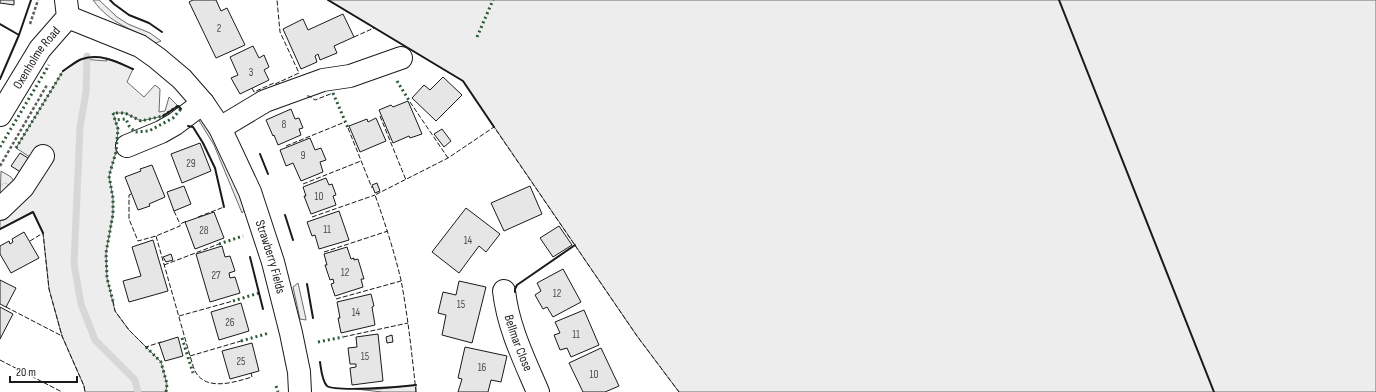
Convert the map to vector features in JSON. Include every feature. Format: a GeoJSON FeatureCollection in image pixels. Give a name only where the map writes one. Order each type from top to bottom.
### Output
{"type":"FeatureCollection","features":[{"type":"Feature","properties":{"kind":"street","name":"Strawberry Fields"},"geometry":{"type":"LineString","coordinates":[[67,9],[140,46],[157,58],[182,79],[203,103],[220,128],[250,192],[273,262],[291,333],[299,372],[300,392]]}},
{"type":"Feature","properties":{"kind":"street","name":"Oxenholme Road"},"geometry":{"type":"LineString","coordinates":[[0,115],[40,49],[67,9]]}},
{"type":"Feature","properties":{"kind":"street"},"geometry":{"type":"LineString","coordinates":[[220,128],[265,101],[323,80],[350,76],[401,58]]}},
{"type":"Feature","properties":{"kind":"street"},"geometry":{"type":"LineString","coordinates":[[127,146],[175,124],[203,103]]}},
{"type":"Feature","properties":{"kind":"street"},"geometry":{"type":"LineString","coordinates":[[0,209],[23,187],[43,156]]}},
{"type":"Feature","properties":{"kind":"street","name":"Bellmar Close"},"geometry":{"type":"LineString","coordinates":[[504,291],[506,308],[511,327],[538,392]]}},
{"type":"Feature","properties":{"kind":"path"},"geometry":{"type":"LineString","coordinates":[[29,28],[38,0]]}},
{"type":"Feature","properties":{"kind":"path"},"geometry":{"type":"LineString","coordinates":[[0,166],[50,79]]}},
{"type":"Feature","properties":{"kind":"green space"},"geometry":{"type":"Polygon","coordinates":[[[93,0],[99,0],[117,17],[128,24],[150,33],[161,41],[156,43],[115,21],[93,0]]]}},
{"type":"Feature","properties":{"kind":"green space"},"geometry":{"type":"Polygon","coordinates":[[[328,0],[1376,0],[1376,392],[679,392],[637,336],[463,81],[328,0]]]}},
{"type":"Feature","properties":{"kind":"green space"},"geometry":{"type":"Polygon","coordinates":[[[106,58],[133,69],[127,82],[144,97],[155,85],[160,89],[159,112],[165,111],[169,97],[178,106],[163,116],[141,121],[125,113],[113,113],[118,129],[116,152],[109,176],[113,198],[113,214],[106,253],[107,278],[115,311],[129,330],[161,362],[167,384],[166,392],[85,392],[84,386],[62,336],[49,289],[43,233],[33,212],[0,229],[0,217],[36,161],[16,148],[63,71],[82,59],[107,61],[106,58]]]}},
{"type":"Feature","properties":{"kind":"green space"},"geometry":{"type":"Polygon","coordinates":[[[203,118],[246,208],[242,213],[214,145],[198,119],[203,118]]]}},
{"type":"Feature","properties":{"kind":"green space"},"geometry":{"type":"Polygon","coordinates":[[[1,171],[11,177],[18,187],[0,201],[1,171]]]}},
{"type":"Feature","properties":{"kind":"green space"},"geometry":{"type":"Polygon","coordinates":[[[298,283],[306,320],[300,319],[293,287],[298,283]]]}},
{"type":"Feature","properties":{"kind":"green space"},"geometry":{"type":"Polygon","coordinates":[[[416,385],[416,392],[382,392],[356,389],[380,389],[416,385]]]}},
{"type":"Feature","properties":{"kind":"building"},"geometry":{"type":"Polygon","coordinates":[[[0,0],[14,0],[14,5],[0,3],[0,0]]]}},
{"type":"Feature","properties":{"kind":"building"},"geometry":{"type":"Polygon","coordinates":[[[193,0],[216,0],[221,11],[227,8],[245,45],[216,58],[189,2],[193,0]]]}},
{"type":"Feature","properties":{"kind":"building"},"geometry":{"type":"Polygon","coordinates":[[[343,14],[354,37],[334,46],[337,53],[320,60],[318,54],[315,56],[317,62],[301,69],[283,29],[303,19],[308,30],[343,14]]]}},
{"type":"Feature","properties":{"kind":"building"},"geometry":{"type":"Polygon","coordinates":[[[253,46],[259,58],[264,55],[269,67],[264,70],[269,80],[240,94],[231,78],[238,75],[230,57],[253,46]]]}},
{"type":"Feature","properties":{"kind":"building"},"geometry":{"type":"Polygon","coordinates":[[[443,77],[462,95],[436,121],[412,98],[424,85],[430,90],[443,77]]]}},
{"type":"Feature","properties":{"kind":"building"},"geometry":{"type":"Polygon","coordinates":[[[408,101],[422,134],[410,138],[409,136],[393,143],[379,110],[391,105],[393,107],[408,101]]]}},
{"type":"Feature","properties":{"kind":"building"},"geometry":{"type":"Polygon","coordinates":[[[291,109],[295,119],[299,118],[303,128],[299,129],[301,135],[278,145],[266,120],[291,109]]]}},
{"type":"Feature","properties":{"kind":"building"},"geometry":{"type":"Polygon","coordinates":[[[376,118],[386,141],[360,152],[349,126],[367,119],[368,122],[376,118]]]}},
{"type":"Feature","properties":{"kind":"building"},"geometry":{"type":"Polygon","coordinates":[[[442,129],[451,141],[444,147],[434,134],[442,129]]]}},
{"type":"Feature","properties":{"kind":"building"},"geometry":{"type":"Polygon","coordinates":[[[310,138],[315,150],[321,148],[326,160],[320,162],[323,172],[301,181],[293,163],[286,166],[280,150],[310,138]]]}},
{"type":"Feature","properties":{"kind":"building"},"geometry":{"type":"Polygon","coordinates":[[[200,143],[211,171],[182,183],[171,154],[200,143]]]}},
{"type":"Feature","properties":{"kind":"building"},"geometry":{"type":"Polygon","coordinates":[[[20,153],[31,160],[22,173],[11,166],[20,153]]]}},
{"type":"Feature","properties":{"kind":"building"},"geometry":{"type":"Polygon","coordinates":[[[152,165],[165,197],[149,204],[150,206],[138,210],[125,177],[141,171],[140,169],[152,165]]]}},
{"type":"Feature","properties":{"kind":"building"},"geometry":{"type":"Polygon","coordinates":[[[326,178],[329,185],[332,184],[336,195],[333,196],[336,205],[311,214],[304,196],[306,196],[303,187],[326,178]]]}},
{"type":"Feature","properties":{"kind":"building"},"geometry":{"type":"Polygon","coordinates":[[[377,183],[380,191],[375,193],[372,185],[377,183]]]}},
{"type":"Feature","properties":{"kind":"building"},"geometry":{"type":"Polygon","coordinates":[[[184,186],[191,204],[174,211],[167,192],[184,186]]]}},
{"type":"Feature","properties":{"kind":"building"},"geometry":{"type":"Polygon","coordinates":[[[530,186],[542,214],[504,231],[491,203],[530,186]]]}},
{"type":"Feature","properties":{"kind":"building"},"geometry":{"type":"Polygon","coordinates":[[[466,208],[500,234],[486,252],[479,246],[459,273],[432,252],[466,208]]]}},
{"type":"Feature","properties":{"kind":"building"},"geometry":{"type":"Polygon","coordinates":[[[339,211],[349,240],[319,249],[315,235],[312,236],[307,222],[339,211]]]}},
{"type":"Feature","properties":{"kind":"building"},"geometry":{"type":"Polygon","coordinates":[[[214,212],[224,238],[195,249],[185,222],[214,212]]]}},
{"type":"Feature","properties":{"kind":"building"},"geometry":{"type":"Polygon","coordinates":[[[559,226],[572,245],[553,257],[540,238],[559,226]]]}},
{"type":"Feature","properties":{"kind":"building"},"geometry":{"type":"Polygon","coordinates":[[[24,232],[39,258],[11,273],[0,254],[0,246],[9,241],[10,244],[13,242],[12,239],[24,232]]]}},
{"type":"Feature","properties":{"kind":"building"},"geometry":{"type":"Polygon","coordinates":[[[153,240],[168,291],[129,302],[123,281],[141,276],[132,247],[153,240]]]}},
{"type":"Feature","properties":{"kind":"building"},"geometry":{"type":"Polygon","coordinates":[[[222,246],[225,257],[230,256],[235,271],[229,273],[230,278],[235,277],[240,293],[210,302],[196,254],[222,246]]]}},
{"type":"Feature","properties":{"kind":"building"},"geometry":{"type":"Polygon","coordinates":[[[347,247],[351,259],[358,259],[364,279],[361,279],[363,287],[335,296],[331,284],[334,283],[333,279],[330,280],[325,265],[327,265],[324,254],[347,247]]]}},
{"type":"Feature","properties":{"kind":"building"},"geometry":{"type":"Polygon","coordinates":[[[171,254],[173,260],[166,262],[163,257],[171,254]]]}},
{"type":"Feature","properties":{"kind":"building"},"geometry":{"type":"Polygon","coordinates":[[[563,269],[581,302],[553,317],[547,307],[543,309],[535,295],[541,291],[537,283],[563,269]]]}},
{"type":"Feature","properties":{"kind":"building"},"geometry":{"type":"Polygon","coordinates":[[[0,280],[16,288],[6,307],[0,304],[0,280]]]}},
{"type":"Feature","properties":{"kind":"building"},"geometry":{"type":"Polygon","coordinates":[[[459,281],[486,287],[472,343],[442,335],[446,315],[438,313],[443,292],[456,295],[459,281]]]}},
{"type":"Feature","properties":{"kind":"building"},"geometry":{"type":"Polygon","coordinates":[[[371,294],[374,306],[372,307],[375,325],[341,333],[337,302],[371,294]]]}},
{"type":"Feature","properties":{"kind":"building"},"geometry":{"type":"Polygon","coordinates":[[[241,303],[249,331],[219,340],[211,312],[241,303]]]}},
{"type":"Feature","properties":{"kind":"building"},"geometry":{"type":"Polygon","coordinates":[[[0,307],[13,314],[0,339],[0,307]]]}},
{"type":"Feature","properties":{"kind":"building"},"geometry":{"type":"Polygon","coordinates":[[[584,310],[599,345],[571,357],[567,348],[560,350],[554,335],[560,333],[555,322],[584,310]]]}},
{"type":"Feature","properties":{"kind":"building"},"geometry":{"type":"Polygon","coordinates":[[[378,334],[383,381],[352,385],[350,368],[356,367],[356,364],[350,364],[348,348],[357,347],[356,337],[378,334]]]}},
{"type":"Feature","properties":{"kind":"building"},"geometry":{"type":"Polygon","coordinates":[[[392,335],[393,342],[387,343],[386,337],[392,335]]]}},
{"type":"Feature","properties":{"kind":"building"},"geometry":{"type":"Polygon","coordinates":[[[178,337],[183,356],[165,361],[159,343],[178,337]]]}},
{"type":"Feature","properties":{"kind":"building"},"geometry":{"type":"Polygon","coordinates":[[[252,343],[259,371],[230,379],[222,351],[252,343]]]}},
{"type":"Feature","properties":{"kind":"building"},"geometry":{"type":"Polygon","coordinates":[[[465,347],[507,356],[501,382],[491,380],[488,392],[458,392],[462,379],[458,378],[465,347]]]}},
{"type":"Feature","properties":{"kind":"building"},"geometry":{"type":"Polygon","coordinates":[[[601,348],[619,386],[605,392],[583,392],[569,363],[601,348]]]}},
{"type":"Feature","properties":{"kind":"waterway"},"geometry":{"type":"LineString","coordinates":[[87,56],[86,92],[80,127],[74,264],[81,304],[95,340],[135,380],[138,392]]}},
{"type":"Feature","properties":{"kind":"hedge"},"geometry":{"type":"LineString","coordinates":[[477,37],[493,0]]}},
{"type":"Feature","properties":{"kind":"hedge"},"geometry":{"type":"LineString","coordinates":[[0,147],[49,65]]}},
{"type":"Feature","properties":{"kind":"hedge"},"geometry":{"type":"LineString","coordinates":[[16,148],[63,71]]}},
{"type":"Feature","properties":{"kind":"hedge"},"geometry":{"type":"LineString","coordinates":[[397,81],[410,102]]}},
{"type":"Feature","properties":{"kind":"hedge"},"geometry":{"type":"LineString","coordinates":[[333,93],[348,128]]}},
{"type":"Feature","properties":{"kind":"hedge"},"geometry":{"type":"LineString","coordinates":[[178,106],[181,109],[173,118],[149,131],[135,132],[129,126],[126,119],[115,120],[113,113],[125,113],[141,121],[163,116],[178,106]]}},
{"type":"Feature","properties":{"kind":"hedge"},"geometry":{"type":"LineString","coordinates":[[113,113],[118,129],[116,152],[109,176],[113,198],[113,214],[106,253],[107,278],[113,301]]}},
{"type":"Feature","properties":{"kind":"hedge"},"geometry":{"type":"LineString","coordinates":[[219,244],[243,236]]}},
{"type":"Feature","properties":{"kind":"hedge"},"geometry":{"type":"LineString","coordinates":[[233,301],[259,293]]}},
{"type":"Feature","properties":{"kind":"hedge"},"geometry":{"type":"LineString","coordinates":[[241,341],[269,333]]}},
{"type":"Feature","properties":{"kind":"hedge"},"geometry":{"type":"LineString","coordinates":[[318,342],[343,337]]}},
{"type":"Feature","properties":{"kind":"hedge"},"geometry":{"type":"LineString","coordinates":[[182,338],[193,373]]}},
{"type":"Feature","properties":{"kind":"hedge"},"geometry":{"type":"LineString","coordinates":[[146,347],[161,362],[167,384],[166,392]]}},
{"type":"Feature","properties":{"kind":"hedge"},"geometry":{"type":"LineString","coordinates":[[276,386],[278,392]]}},
{"type":"Feature","properties":{"kind":"fence"},"geometry":{"type":"LineString","coordinates":[[252,88],[254,92],[299,73],[280,32],[277,0]]}},
{"type":"Feature","properties":{"kind":"fence"},"geometry":{"type":"LineString","coordinates":[[354,37],[374,28]]}},
{"type":"Feature","properties":{"kind":"fence"},"geometry":{"type":"LineString","coordinates":[[307,96],[315,100],[333,93]]}},
{"type":"Feature","properties":{"kind":"fence"},"geometry":{"type":"LineString","coordinates":[[410,102],[448,158]]}},
{"type":"Feature","properties":{"kind":"fence"},"geometry":{"type":"LineString","coordinates":[[380,116],[406,180]]}},
{"type":"Feature","properties":{"kind":"fence"},"geometry":{"type":"LineString","coordinates":[[286,146],[345,122]]}},
{"type":"Feature","properties":{"kind":"fence"},"geometry":{"type":"LineString","coordinates":[[416,392],[408,322],[401,280],[375,195],[448,158],[494,127],[637,336],[679,392]]}},
{"type":"Feature","properties":{"kind":"fence"},"geometry":{"type":"LineString","coordinates":[[348,128],[372,188]]}},
{"type":"Feature","properties":{"kind":"fence"},"geometry":{"type":"LineString","coordinates":[[303,184],[361,161]]}},
{"type":"Feature","properties":{"kind":"fence"},"geometry":{"type":"LineString","coordinates":[[131,194],[129,195],[129,219],[138,241],[156,236],[180,226],[180,224],[187,221]]}},
{"type":"Feature","properties":{"kind":"fence"},"geometry":{"type":"LineString","coordinates":[[312,217],[375,195]]}},
{"type":"Feature","properties":{"kind":"fence"},"geometry":{"type":"LineString","coordinates":[[198,217],[224,207]]}},
{"type":"Feature","properties":{"kind":"fence"},"geometry":{"type":"LineString","coordinates":[[174,211],[180,224]]}},
{"type":"Feature","properties":{"kind":"fence"},"geometry":{"type":"LineString","coordinates":[[324,252],[388,231]]}},
{"type":"Feature","properties":{"kind":"fence"},"geometry":{"type":"LineString","coordinates":[[30,241],[43,233],[49,289],[62,336],[84,386],[85,392]]}},
{"type":"Feature","properties":{"kind":"fence"},"geometry":{"type":"LineString","coordinates":[[156,236],[195,371],[206,382],[221,384],[252,377],[251,373]]}},
{"type":"Feature","properties":{"kind":"fence"},"geometry":{"type":"LineString","coordinates":[[164,265],[219,244]]}},
{"type":"Feature","properties":{"kind":"fence"},"geometry":{"type":"LineString","coordinates":[[336,299],[401,281]]}},
{"type":"Feature","properties":{"kind":"fence"},"geometry":{"type":"LineString","coordinates":[[113,301],[115,311],[129,330],[146,347],[161,342]]}},
{"type":"Feature","properties":{"kind":"fence"},"geometry":{"type":"LineString","coordinates":[[179,316],[233,301]]}},
{"type":"Feature","properties":{"kind":"fence"},"geometry":{"type":"LineString","coordinates":[[6,307],[62,336]]}},
{"type":"Feature","properties":{"kind":"fence"},"geometry":{"type":"LineString","coordinates":[[343,337],[408,323]]}},
{"type":"Feature","properties":{"kind":"fence"},"geometry":{"type":"LineString","coordinates":[[190,356],[241,341]]}},
{"type":"Feature","properties":{"kind":"fence"},"geometry":{"type":"LineString","coordinates":[[0,360],[62,392]]}},
{"type":"Feature","properties":{"kind":"wall"},"geometry":{"type":"LineString","coordinates":[[0,79],[19,35],[31,0]]}},
{"type":"Feature","properties":{"kind":"wall"},"geometry":{"type":"LineString","coordinates":[[110,0],[129,15],[149,23],[162,32]]}},
{"type":"Feature","properties":{"kind":"wall"},"geometry":{"type":"LineString","coordinates":[[328,0],[463,81],[494,127]]}},
{"type":"Feature","properties":{"kind":"wall"},"geometry":{"type":"LineString","coordinates":[[1059,0],[1214,392]]}},
{"type":"Feature","properties":{"kind":"wall"},"geometry":{"type":"LineString","coordinates":[[0,24],[19,35]]}},
{"type":"Feature","properties":{"kind":"wall"},"geometry":{"type":"LineString","coordinates":[[63,71],[80,60],[89,57],[108,59],[133,69]]}},
{"type":"Feature","properties":{"kind":"wall"},"geometry":{"type":"LineString","coordinates":[[163,116],[178,106],[181,109]]}},
{"type":"Feature","properties":{"kind":"wall"},"geometry":{"type":"LineString","coordinates":[[188,126],[193,127],[203,143],[215,168],[224,207]]}},
{"type":"Feature","properties":{"kind":"wall"},"geometry":{"type":"LineString","coordinates":[[260,154],[268,174]]}},
{"type":"Feature","properties":{"kind":"wall"},"geometry":{"type":"LineString","coordinates":[[0,229],[33,212],[43,233]]}},
{"type":"Feature","properties":{"kind":"wall"},"geometry":{"type":"LineString","coordinates":[[285,215],[293,240]]}},
{"type":"Feature","properties":{"kind":"wall"},"geometry":{"type":"LineString","coordinates":[[515,292],[517,285],[575,245]]}},
{"type":"Feature","properties":{"kind":"wall"},"geometry":{"type":"LineString","coordinates":[[250,257],[263,309]]}},
{"type":"Feature","properties":{"kind":"wall"},"geometry":{"type":"LineString","coordinates":[[307,284],[313,318]]}},
{"type":"Feature","properties":{"kind":"wall"},"geometry":{"type":"LineString","coordinates":[[320,362],[324,381],[327,386],[333,388],[343,389],[416,385]]}}]}
